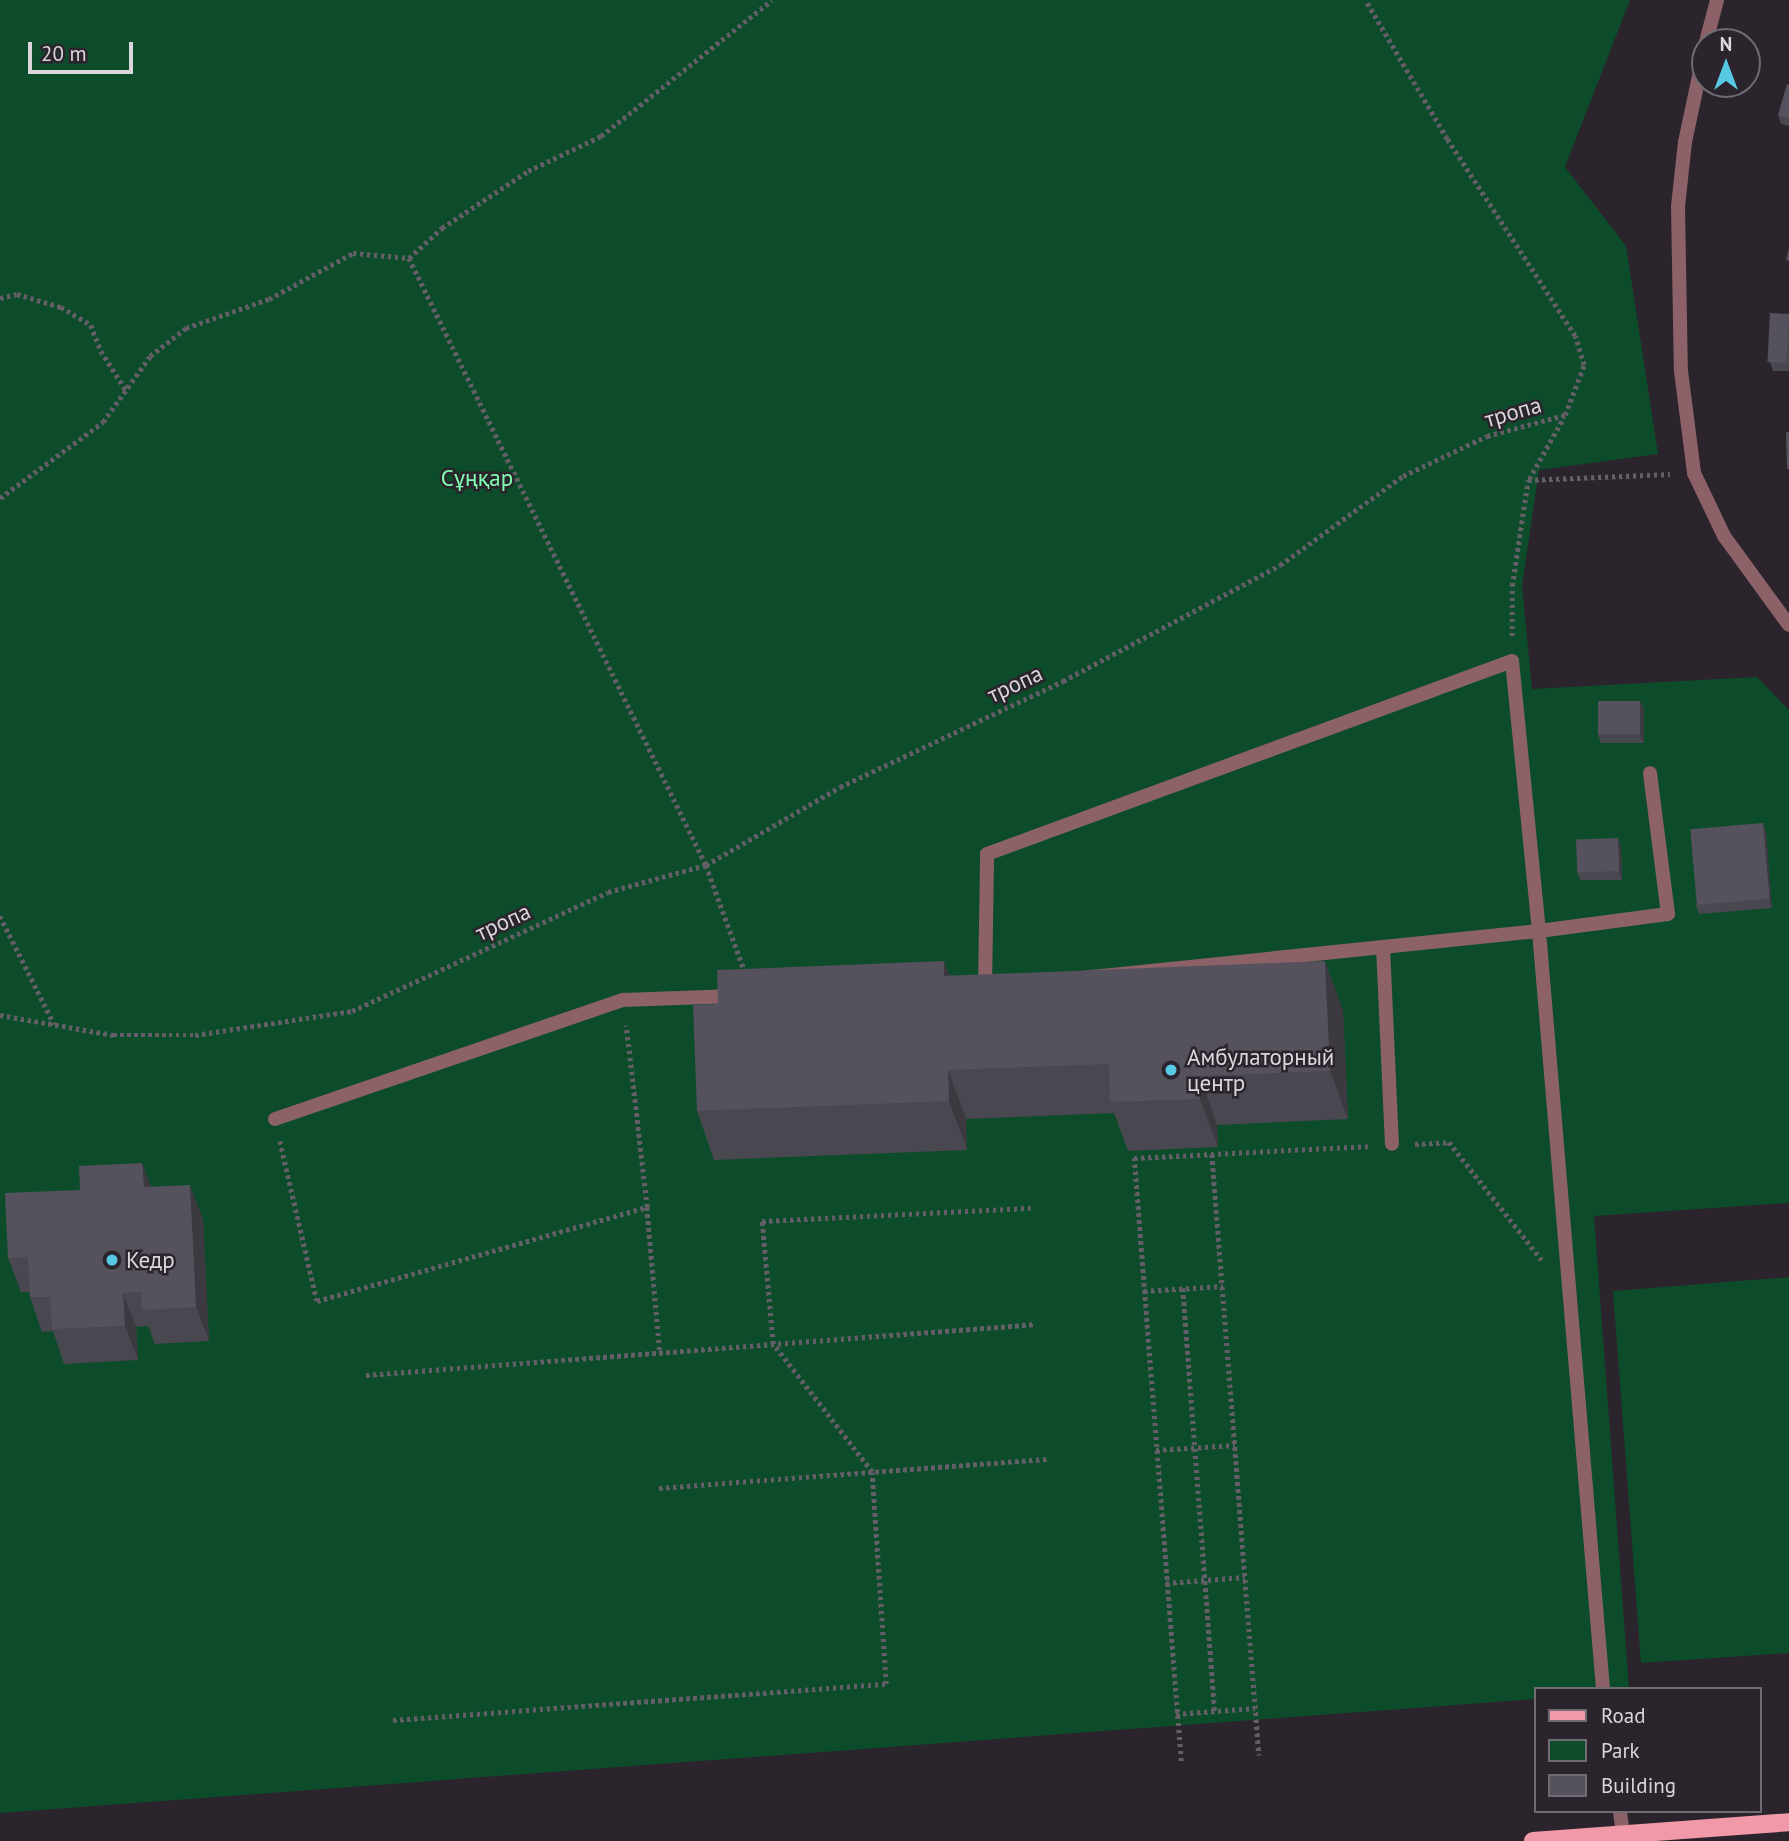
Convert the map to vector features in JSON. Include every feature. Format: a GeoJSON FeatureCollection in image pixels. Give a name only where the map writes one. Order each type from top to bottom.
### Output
{"type":"FeatureCollection","features":[{"type":"Feature","properties":{"kind":"main road"},"geometry":{"type":"LineString","coordinates":[[1533,1841],[1789,1822]]}},
{"type":"Feature","properties":{"kind":"street"},"geometry":{"type":"LineString","coordinates":[[1710,28],[1717,0]]}},
{"type":"Feature","properties":{"kind":"street"},"geometry":{"type":"LineString","coordinates":[[1694,98],[1685,142],[1678,206],[1681,371],[1695,473],[1724,536],[1789,625]]}},
{"type":"Feature","properties":{"kind":"street"},"geometry":{"type":"LineString","coordinates":[[1603,1687],[1539,931],[1512,661],[987,854],[978,988],[1539,931],[1668,914],[1650,773]]}},
{"type":"Feature","properties":{"kind":"street"},"geometry":{"type":"LineString","coordinates":[[1383,947],[1392,1144]]}},
{"type":"Feature","properties":{"kind":"street"},"geometry":{"type":"LineString","coordinates":[[275,1119],[623,1000],[754,996]]}},
{"type":"Feature","properties":{"kind":"street"},"geometry":{"type":"LineString","coordinates":[[1620,1813],[1623,1835]]}},
{"type":"Feature","properties":{"kind":"path"},"geometry":{"type":"LineString","coordinates":[[0,498],[103,422],[150,356],[186,328],[269,299],[353,253],[409,258],[442,228],[528,171],[601,136],[772,0]]}},
{"type":"Feature","properties":{"kind":"path","name":"тропа"},"geometry":{"type":"LineString","coordinates":[[0,1015],[113,1035],[195,1035],[352,1011],[608,892],[706,865],[840,787],[1063,681],[1280,565],[1404,476],[1487,436],[1565,415],[1584,365],[1575,336],[1447,139],[1365,0]]}},
{"type":"Feature","properties":{"kind":"path"},"geometry":{"type":"LineString","coordinates":[[409,258],[706,865],[754,996]]}},
{"type":"Feature","properties":{"kind":"path"},"geometry":{"type":"LineString","coordinates":[[0,298],[17,294],[61,307],[91,325],[101,351],[126,390]]}},
{"type":"Feature","properties":{"kind":"path"},"geometry":{"type":"LineString","coordinates":[[1512,661],[1512,586],[1528,480],[1565,415]]}},
{"type":"Feature","properties":{"kind":"path"},"geometry":{"type":"LineString","coordinates":[[1528,480],[1695,473]]}},
{"type":"Feature","properties":{"kind":"path"},"geometry":{"type":"LineString","coordinates":[[0,916],[54,1024]]}},
{"type":"Feature","properties":{"kind":"path"},"geometry":{"type":"LineString","coordinates":[[623,1000],[647,1208],[660,1353]]}},
{"type":"Feature","properties":{"kind":"path"},"geometry":{"type":"LineString","coordinates":[[275,1119],[317,1301],[647,1208]]}},
{"type":"Feature","properties":{"kind":"path"},"geometry":{"type":"LineString","coordinates":[[1181,1761],[1134,1158],[1449,1142],[1569,1297]]}},
{"type":"Feature","properties":{"kind":"path"},"geometry":{"type":"LineString","coordinates":[[1213,1154],[1259,1755]]}},
{"type":"Feature","properties":{"kind":"path"},"geometry":{"type":"LineString","coordinates":[[393,1720],[886,1684],[872,1472],[773,1344],[762,1221],[1031,1208]]}},
{"type":"Feature","properties":{"kind":"path"},"geometry":{"type":"LineString","coordinates":[[1144,1291],[1223,1286]]}},
{"type":"Feature","properties":{"kind":"path"},"geometry":{"type":"LineString","coordinates":[[1183,1288],[1216,1711]]}},
{"type":"Feature","properties":{"kind":"path"},"geometry":{"type":"LineString","coordinates":[[366,1375],[1036,1324]]}},
{"type":"Feature","properties":{"kind":"path"},"geometry":{"type":"LineString","coordinates":[[1156,1450],[1235,1445]]}},
{"type":"Feature","properties":{"kind":"path"},"geometry":{"type":"LineString","coordinates":[[659,1488],[1048,1459]]}},
{"type":"Feature","properties":{"kind":"path"},"geometry":{"type":"LineString","coordinates":[[1166,1583],[1245,1577]]}},
{"type":"Feature","properties":{"kind":"path"},"geometry":{"type":"LineString","coordinates":[[1176,1714],[1255,1708]]}},
{"type":"Feature","properties":{"kind":"green space","name":"Сұңқар"},"geometry":{"type":"Polygon","coordinates":[[[0,0],[1630,0],[1565,167],[1626,246],[1658,454],[1539,470],[1522,586],[1532,689],[1757,677],[1789,710],[1789,1203],[1594,1216],[1629,1687],[1534,1687],[1534,1699],[0,1813],[0,0]]]}},
{"type":"Feature","properties":{"kind":"green space"},"geometry":{"type":"Polygon","coordinates":[[[1789,1277],[1789,1653],[1641,1663],[1613,1291],[1789,1277]]]}},
{"type":"Feature","properties":{"kind":"building"},"geometry":{"type":"Polygon","coordinates":[[[1787,84],[1789,85],[1789,118],[1778,115],[1787,84]]]}},
{"type":"Feature","properties":{"kind":"building"},"geometry":{"type":"Polygon","coordinates":[[[1770,313],[1789,314],[1786,363],[1767,362],[1770,313]]]}},
{"type":"Feature","properties":{"kind":"building"},"geometry":{"type":"Polygon","coordinates":[[[1786,432],[1789,432],[1789,469],[1787,469],[1786,432]]]}},
{"type":"Feature","properties":{"kind":"building"},"geometry":{"type":"Polygon","coordinates":[[[1598,701],[1640,701],[1640,734],[1598,734],[1598,701]]]}},
{"type":"Feature","properties":{"kind":"building"},"geometry":{"type":"Polygon","coordinates":[[[1763,823],[1770,899],[1697,905],[1690,829],[1763,823]]]}},
{"type":"Feature","properties":{"kind":"building"},"geometry":{"type":"Polygon","coordinates":[[[1618,838],[1619,871],[1577,872],[1576,839],[1618,838]]]}},
{"type":"Feature","properties":{"kind":"building"},"geometry":{"type":"Polygon","coordinates":[[[944,961],[944,976],[1325,961],[1330,1071],[1200,1076],[1200,1099],[1110,1102],[1109,1064],[948,1070],[949,1101],[697,1111],[693,1005],[718,1004],[717,970],[944,961]]]}},
{"type":"Feature","properties":{"kind":"building","name":"Кедр"},"geometry":{"type":"Polygon","coordinates":[[[142,1163],[144,1187],[190,1185],[196,1307],[142,1310],[141,1292],[123,1293],[125,1326],[52,1329],[50,1297],[30,1297],[28,1257],[8,1258],[5,1193],[80,1190],[79,1166],[142,1163]]]}},
{"type":"Feature","properties":{"kind":"place","name":"Амбулаторный центр"},"geometry":{"type":"Point","coordinates":[1171,1070]}},
{"type":"Feature","properties":{"kind":"place","name":"Кедр"},"geometry":{"type":"Point","coordinates":[112,1260]}}]}
